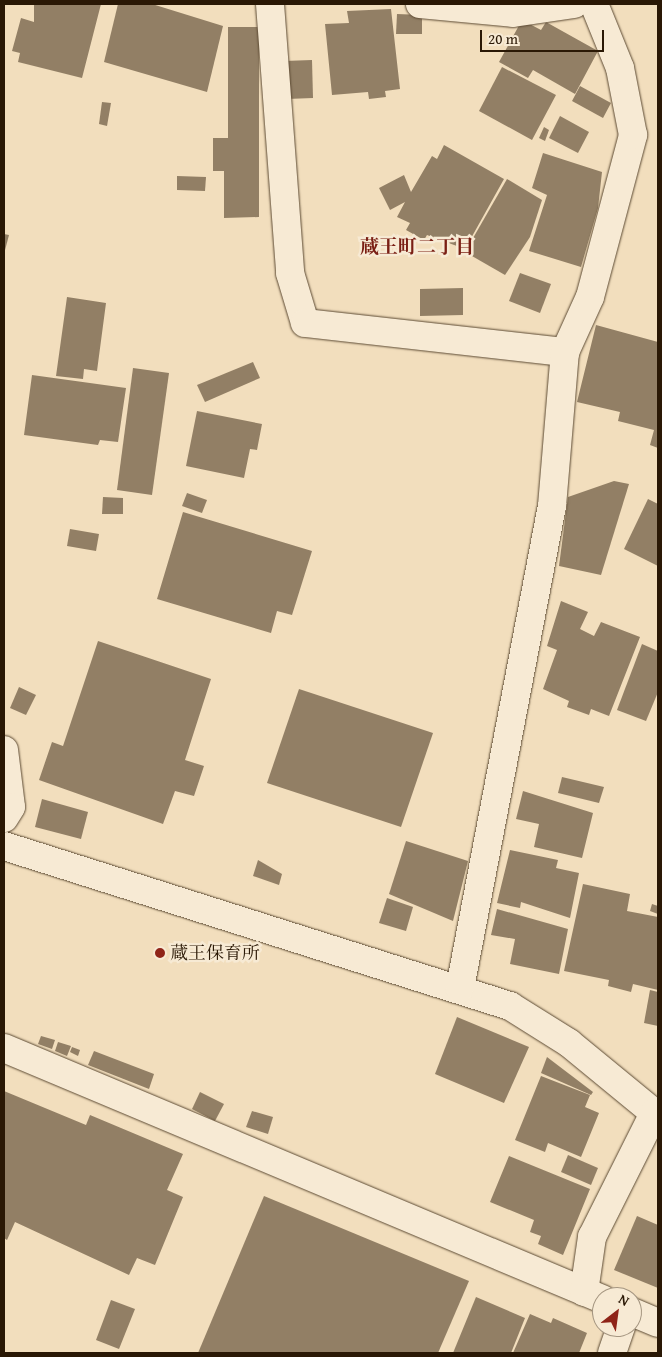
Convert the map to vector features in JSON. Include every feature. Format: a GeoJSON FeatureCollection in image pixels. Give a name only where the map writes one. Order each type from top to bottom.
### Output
{"type":"FeatureCollection","features":[{"type":"Feature","properties":{"kind":"street"},"geometry":{"type":"LineString","coordinates":[[270,4],[290,273],[305,323],[565,352]]}},
{"type":"Feature","properties":{"kind":"street"},"geometry":{"type":"LineString","coordinates":[[420,4],[513,13],[574,4]]}},
{"type":"Feature","properties":{"kind":"street"},"geometry":{"type":"LineString","coordinates":[[460,988],[552,506],[565,352],[590,297],[632,136],[620,68],[594,4]]}},
{"type":"Feature","properties":{"kind":"street"},"geometry":{"type":"LineString","coordinates":[[4,750],[11,807],[4,818]]}},
{"type":"Feature","properties":{"kind":"street"},"geometry":{"type":"LineString","coordinates":[[4,846],[460,988],[538,1021],[656,1115],[592,1237],[593,1287]]}},
{"type":"Feature","properties":{"kind":"street"},"geometry":{"type":"LineString","coordinates":[[4,1048],[592,1296]]}},
{"type":"Feature","properties":{"kind":"street"},"geometry":{"type":"LineString","coordinates":[[642,1316],[658,1323]]}},
{"type":"Feature","properties":{"kind":"street"},"geometry":{"type":"LineString","coordinates":[[612,1353],[618,1337]]}},
{"type":"Feature","properties":{"kind":"building"},"geometry":{"type":"Polygon","coordinates":[[[34,4],[101,4],[82,78],[18,62],[20,53],[12,51],[21,18],[34,22],[34,4]]]}},
{"type":"Feature","properties":{"kind":"building"},"geometry":{"type":"Polygon","coordinates":[[[118,4],[152,4],[223,26],[207,92],[104,62],[118,4]]]}},
{"type":"Feature","properties":{"kind":"building"},"geometry":{"type":"Polygon","coordinates":[[[391,9],[400,89],[385,91],[386,97],[369,99],[368,92],[332,95],[325,24],[349,23],[347,11],[391,9]]]}},
{"type":"Feature","properties":{"kind":"building"},"geometry":{"type":"Polygon","coordinates":[[[397,14],[422,15],[422,34],[396,34],[397,14]]]}},
{"type":"Feature","properties":{"kind":"building"},"geometry":{"type":"Polygon","coordinates":[[[522,20],[541,30],[546,22],[598,51],[575,94],[533,70],[528,78],[499,62],[522,20]]]}},
{"type":"Feature","properties":{"kind":"building"},"geometry":{"type":"Polygon","coordinates":[[[228,27],[259,27],[259,217],[224,218],[224,171],[213,171],[213,138],[228,138],[228,27]]]}},
{"type":"Feature","properties":{"kind":"building"},"geometry":{"type":"Polygon","coordinates":[[[312,60],[313,98],[287,99],[284,61],[312,60]]]}},
{"type":"Feature","properties":{"kind":"building"},"geometry":{"type":"Polygon","coordinates":[[[502,67],[556,95],[532,140],[479,111],[502,67]]]}},
{"type":"Feature","properties":{"kind":"building"},"geometry":{"type":"Polygon","coordinates":[[[580,86],[611,103],[603,118],[572,101],[580,86]]]}},
{"type":"Feature","properties":{"kind":"building"},"geometry":{"type":"Polygon","coordinates":[[[102,102],[111,103],[107,126],[99,124],[102,102]]]}},
{"type":"Feature","properties":{"kind":"building"},"geometry":{"type":"Polygon","coordinates":[[[560,116],[589,132],[578,153],[549,138],[560,116]]]}},
{"type":"Feature","properties":{"kind":"building"},"geometry":{"type":"Polygon","coordinates":[[[544,127],[549,130],[545,141],[539,138],[544,127]]]}},
{"type":"Feature","properties":{"kind":"building"},"geometry":{"type":"Polygon","coordinates":[[[444,145],[504,179],[465,249],[427,235],[424,240],[406,230],[410,223],[397,217],[405,202],[390,210],[379,188],[404,175],[411,192],[432,156],[437,159],[444,145]]]}},
{"type":"Feature","properties":{"kind":"building"},"geometry":{"type":"Polygon","coordinates":[[[543,153],[602,172],[598,208],[581,267],[529,251],[547,195],[532,188],[543,153]]]}},
{"type":"Feature","properties":{"kind":"building"},"geometry":{"type":"Polygon","coordinates":[[[177,176],[206,177],[205,191],[177,190],[177,176]]]}},
{"type":"Feature","properties":{"kind":"building"},"geometry":{"type":"Polygon","coordinates":[[[507,179],[542,200],[530,237],[505,275],[465,252],[507,179]]]}},
{"type":"Feature","properties":{"kind":"building"},"geometry":{"type":"Polygon","coordinates":[[[4,234],[9,235],[4,254],[4,234]]]}},
{"type":"Feature","properties":{"kind":"building"},"geometry":{"type":"Polygon","coordinates":[[[520,273],[551,284],[540,313],[509,301],[520,273]]]}},
{"type":"Feature","properties":{"kind":"building"},"geometry":{"type":"Polygon","coordinates":[[[463,288],[463,315],[420,316],[420,289],[463,288]]]}},
{"type":"Feature","properties":{"kind":"building"},"geometry":{"type":"Polygon","coordinates":[[[67,297],[106,303],[97,371],[84,369],[83,379],[56,376],[67,297]]]}},
{"type":"Feature","properties":{"kind":"building"},"geometry":{"type":"Polygon","coordinates":[[[596,325],[658,342],[658,448],[650,445],[654,430],[618,421],[620,412],[577,402],[596,325]]]}},
{"type":"Feature","properties":{"kind":"building"},"geometry":{"type":"Polygon","coordinates":[[[253,362],[260,378],[205,402],[197,385],[253,362]]]}},
{"type":"Feature","properties":{"kind":"building"},"geometry":{"type":"Polygon","coordinates":[[[133,368],[169,373],[152,495],[117,490],[133,368]]]}},
{"type":"Feature","properties":{"kind":"building"},"geometry":{"type":"Polygon","coordinates":[[[32,375],[126,388],[118,442],[100,440],[98,445],[24,435],[32,375]]]}},
{"type":"Feature","properties":{"kind":"building"},"geometry":{"type":"Polygon","coordinates":[[[197,411],[262,424],[257,450],[250,449],[244,478],[186,466],[197,411]]]}},
{"type":"Feature","properties":{"kind":"building"},"geometry":{"type":"Polygon","coordinates":[[[614,481],[629,484],[601,575],[559,566],[568,497],[614,481]]]}},
{"type":"Feature","properties":{"kind":"building"},"geometry":{"type":"Polygon","coordinates":[[[187,493],[207,500],[202,513],[182,506],[187,493]]]}},
{"type":"Feature","properties":{"kind":"building"},"geometry":{"type":"Polygon","coordinates":[[[103,497],[123,498],[123,514],[102,514],[103,497]]]}},
{"type":"Feature","properties":{"kind":"building"},"geometry":{"type":"Polygon","coordinates":[[[648,499],[658,504],[658,566],[624,549],[648,499]]]}},
{"type":"Feature","properties":{"kind":"building"},"geometry":{"type":"Polygon","coordinates":[[[183,512],[312,551],[292,615],[277,611],[271,633],[157,599],[183,512]]]}},
{"type":"Feature","properties":{"kind":"building"},"geometry":{"type":"Polygon","coordinates":[[[70,529],[99,534],[96,551],[67,546],[70,529]]]}},
{"type":"Feature","properties":{"kind":"building"},"geometry":{"type":"Polygon","coordinates":[[[561,601],[588,612],[580,629],[594,636],[601,622],[640,637],[609,716],[591,709],[589,715],[567,707],[569,701],[543,689],[557,650],[547,646],[561,601]]]}},
{"type":"Feature","properties":{"kind":"building"},"geometry":{"type":"Polygon","coordinates":[[[98,641],[211,679],[185,760],[204,766],[194,796],[175,791],[163,824],[39,780],[52,742],[63,746],[98,641]]]}},
{"type":"Feature","properties":{"kind":"building"},"geometry":{"type":"Polygon","coordinates":[[[642,644],[658,651],[658,692],[646,721],[617,710],[642,644]]]}},
{"type":"Feature","properties":{"kind":"building"},"geometry":{"type":"Polygon","coordinates":[[[19,687],[36,695],[26,715],[10,708],[19,687]]]}},
{"type":"Feature","properties":{"kind":"building"},"geometry":{"type":"Polygon","coordinates":[[[299,689],[433,733],[401,827],[267,783],[299,689]]]}},
{"type":"Feature","properties":{"kind":"building"},"geometry":{"type":"Polygon","coordinates":[[[562,777],[604,787],[599,803],[558,793],[562,777]]]}},
{"type":"Feature","properties":{"kind":"building"},"geometry":{"type":"Polygon","coordinates":[[[523,791],[593,813],[582,858],[534,847],[539,824],[516,819],[523,791]]]}},
{"type":"Feature","properties":{"kind":"building"},"geometry":{"type":"Polygon","coordinates":[[[42,799],[88,812],[81,839],[35,827],[42,799]]]}},
{"type":"Feature","properties":{"kind":"building"},"geometry":{"type":"Polygon","coordinates":[[[406,841],[468,861],[453,921],[389,894],[406,841]]]}},
{"type":"Feature","properties":{"kind":"building"},"geometry":{"type":"Polygon","coordinates":[[[510,850],[558,860],[556,868],[579,873],[570,918],[521,902],[520,908],[497,903],[510,850]]]}},
{"type":"Feature","properties":{"kind":"building"},"geometry":{"type":"Polygon","coordinates":[[[258,860],[282,874],[279,885],[253,876],[258,860]]]}},
{"type":"Feature","properties":{"kind":"building"},"geometry":{"type":"Polygon","coordinates":[[[583,884],[630,894],[627,911],[658,917],[658,990],[633,984],[631,992],[608,986],[609,980],[564,971],[583,884]]]}},
{"type":"Feature","properties":{"kind":"building"},"geometry":{"type":"Polygon","coordinates":[[[387,898],[413,907],[406,931],[379,923],[387,898]]]}},
{"type":"Feature","properties":{"kind":"building"},"geometry":{"type":"Polygon","coordinates":[[[652,904],[658,906],[658,914],[650,911],[652,904]]]}},
{"type":"Feature","properties":{"kind":"building"},"geometry":{"type":"Polygon","coordinates":[[[497,909],[568,929],[559,974],[510,964],[515,939],[491,935],[497,909]]]}},
{"type":"Feature","properties":{"kind":"building"},"geometry":{"type":"Polygon","coordinates":[[[650,990],[658,992],[658,1026],[644,1023],[650,990]]]}},
{"type":"Feature","properties":{"kind":"building"},"geometry":{"type":"Polygon","coordinates":[[[457,1017],[529,1047],[504,1103],[435,1074],[457,1017]]]}},
{"type":"Feature","properties":{"kind":"building"},"geometry":{"type":"Polygon","coordinates":[[[41,1036],[55,1040],[52,1049],[38,1044],[41,1036]]]}},
{"type":"Feature","properties":{"kind":"building"},"geometry":{"type":"Polygon","coordinates":[[[58,1042],[71,1046],[67,1056],[55,1051],[58,1042]]]}},
{"type":"Feature","properties":{"kind":"building"},"geometry":{"type":"Polygon","coordinates":[[[72,1047],[80,1050],[78,1056],[70,1052],[72,1047]]]}},
{"type":"Feature","properties":{"kind":"building"},"geometry":{"type":"Polygon","coordinates":[[[94,1051],[154,1074],[149,1089],[88,1065],[94,1051]]]}},
{"type":"Feature","properties":{"kind":"building"},"geometry":{"type":"Polygon","coordinates":[[[547,1057],[593,1092],[591,1095],[541,1073],[547,1057]]]}},
{"type":"Feature","properties":{"kind":"building"},"geometry":{"type":"Polygon","coordinates":[[[541,1076],[590,1095],[585,1107],[599,1113],[581,1157],[548,1143],[545,1152],[515,1140],[541,1076]]]}},
{"type":"Feature","properties":{"kind":"building"},"geometry":{"type":"Polygon","coordinates":[[[4,1091],[86,1125],[90,1115],[183,1154],[167,1190],[183,1197],[155,1265],[137,1258],[129,1275],[15,1222],[7,1240],[4,1238],[4,1091]]]}},
{"type":"Feature","properties":{"kind":"building"},"geometry":{"type":"Polygon","coordinates":[[[200,1092],[224,1104],[215,1121],[192,1109],[200,1092]]]}},
{"type":"Feature","properties":{"kind":"building"},"geometry":{"type":"Polygon","coordinates":[[[252,1111],[273,1117],[268,1134],[246,1127],[252,1111]]]}},
{"type":"Feature","properties":{"kind":"building"},"geometry":{"type":"Polygon","coordinates":[[[568,1155],[598,1168],[591,1185],[561,1172],[568,1155]]]}},
{"type":"Feature","properties":{"kind":"building"},"geometry":{"type":"Polygon","coordinates":[[[509,1156],[590,1189],[563,1255],[538,1244],[541,1236],[530,1232],[534,1220],[490,1202],[509,1156]]]}},
{"type":"Feature","properties":{"kind":"building"},"geometry":{"type":"Polygon","coordinates":[[[264,1196],[469,1281],[438,1353],[198,1353],[264,1196]]]}},
{"type":"Feature","properties":{"kind":"building"},"geometry":{"type":"Polygon","coordinates":[[[637,1216],[658,1225],[658,1288],[614,1270],[637,1216]]]}},
{"type":"Feature","properties":{"kind":"building"},"geometry":{"type":"Polygon","coordinates":[[[476,1297],[525,1318],[511,1353],[453,1353],[476,1297]]]}},
{"type":"Feature","properties":{"kind":"building"},"geometry":{"type":"Polygon","coordinates":[[[111,1300],[135,1309],[119,1349],[96,1340],[111,1300]]]}},
{"type":"Feature","properties":{"kind":"building"},"geometry":{"type":"Polygon","coordinates":[[[530,1314],[551,1323],[553,1318],[587,1333],[579,1353],[513,1353],[530,1314]]]}},
{"type":"Feature","properties":{"kind":"place","name":"蔵王保育所"},"geometry":{"type":"Point","coordinates":[160,953]}},
{"type":"Feature","properties":{"kind":"district","name":"蔵王町二丁目"},"geometry":{"type":"Point","coordinates":[417,247]}}]}
